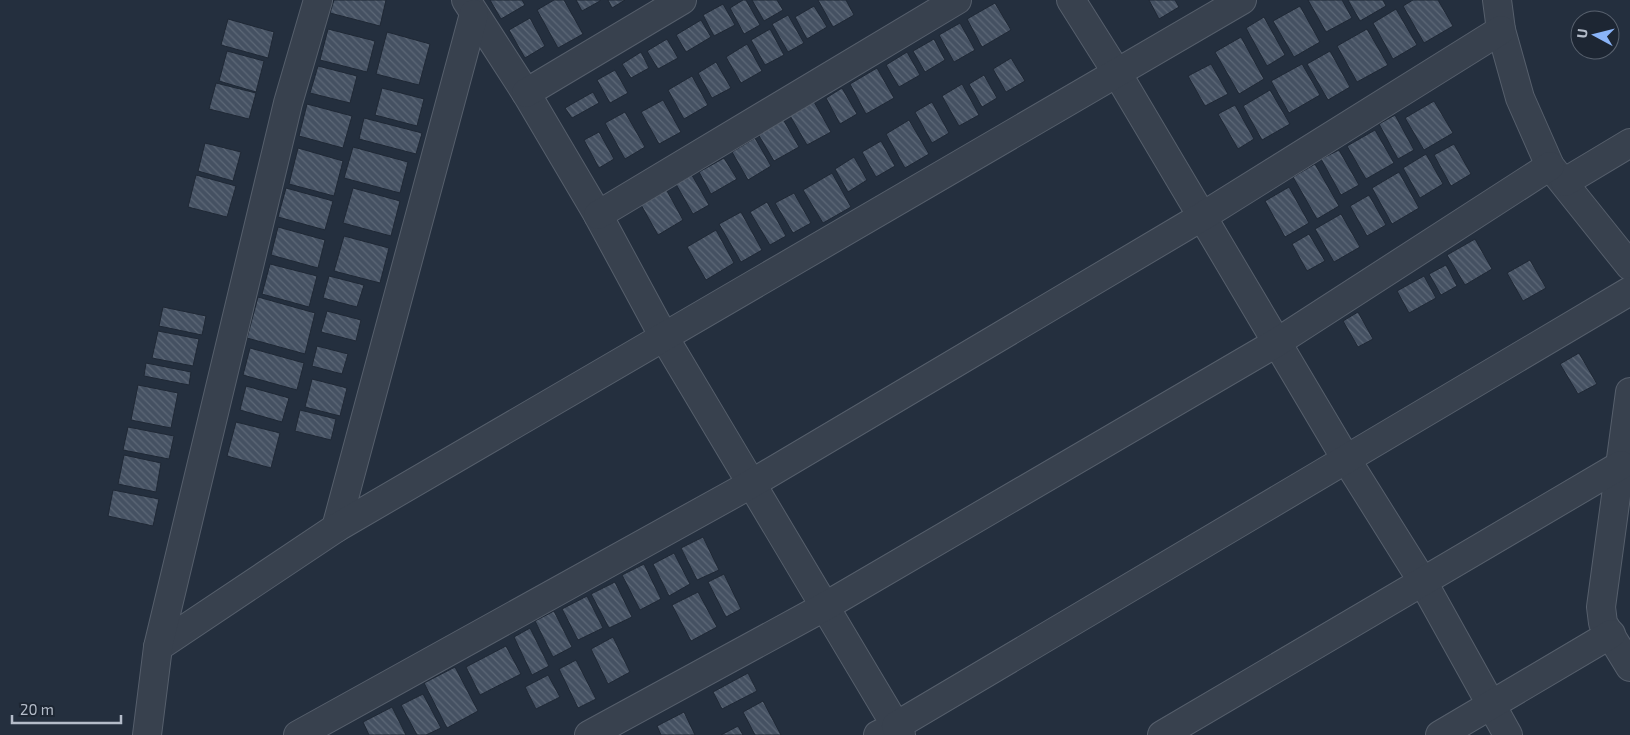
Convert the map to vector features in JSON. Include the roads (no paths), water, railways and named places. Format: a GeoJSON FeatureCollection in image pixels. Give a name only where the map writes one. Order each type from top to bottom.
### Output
{"type":"FeatureCollection","features":[{"type":"Feature","properties":{"kind":"street"},"geometry":{"type":"LineString","coordinates":[[147,735],[158,647],[288,103],[318,0]]}},
{"type":"Feature","properties":{"kind":"street"},"geometry":{"type":"LineString","coordinates":[[526,92],[682,0]]}},
{"type":"Feature","properties":{"kind":"street"},"geometry":{"type":"LineString","coordinates":[[598,215],[957,0]]}},
{"type":"Feature","properties":{"kind":"street"},"geometry":{"type":"LineString","coordinates":[[1071,0],[1118,73],[1276,343],[1423,582],[1508,735]]}},
{"type":"Feature","properties":{"kind":"street"},"geometry":{"type":"LineString","coordinates":[[158,647],[336,528],[1242,0]]}},
{"type":"Feature","properties":{"kind":"street"},"geometry":{"type":"LineString","coordinates":[[1497,0],[1501,30],[1520,98],[1557,174],[1630,266]]}},
{"type":"Feature","properties":{"kind":"street"},"geometry":{"type":"LineString","coordinates":[[336,528],[470,7]]}},
{"type":"Feature","properties":{"kind":"street"},"geometry":{"type":"LineString","coordinates":[[470,7],[526,92],[598,215],[664,337],[824,607],[892,732],[1630,290]]}},
{"type":"Feature","properties":{"kind":"street"},"geometry":{"type":"LineString","coordinates":[[298,735],[751,484],[1203,216],[1501,30]]}},
{"type":"Feature","properties":{"kind":"street"},"geometry":{"type":"LineString","coordinates":[[589,735],[824,607],[1276,343],[1557,174],[1630,143]]}},
{"type":"Feature","properties":{"kind":"street"},"geometry":{"type":"LineString","coordinates":[[1630,392],[1601,607],[1603,623],[1630,666]]}},
{"type":"Feature","properties":{"kind":"street"},"geometry":{"type":"LineString","coordinates":[[1162,735],[1621,465]]}},
{"type":"Feature","properties":{"kind":"street"},"geometry":{"type":"LineString","coordinates":[[1440,735],[1611,634]]}}]}
